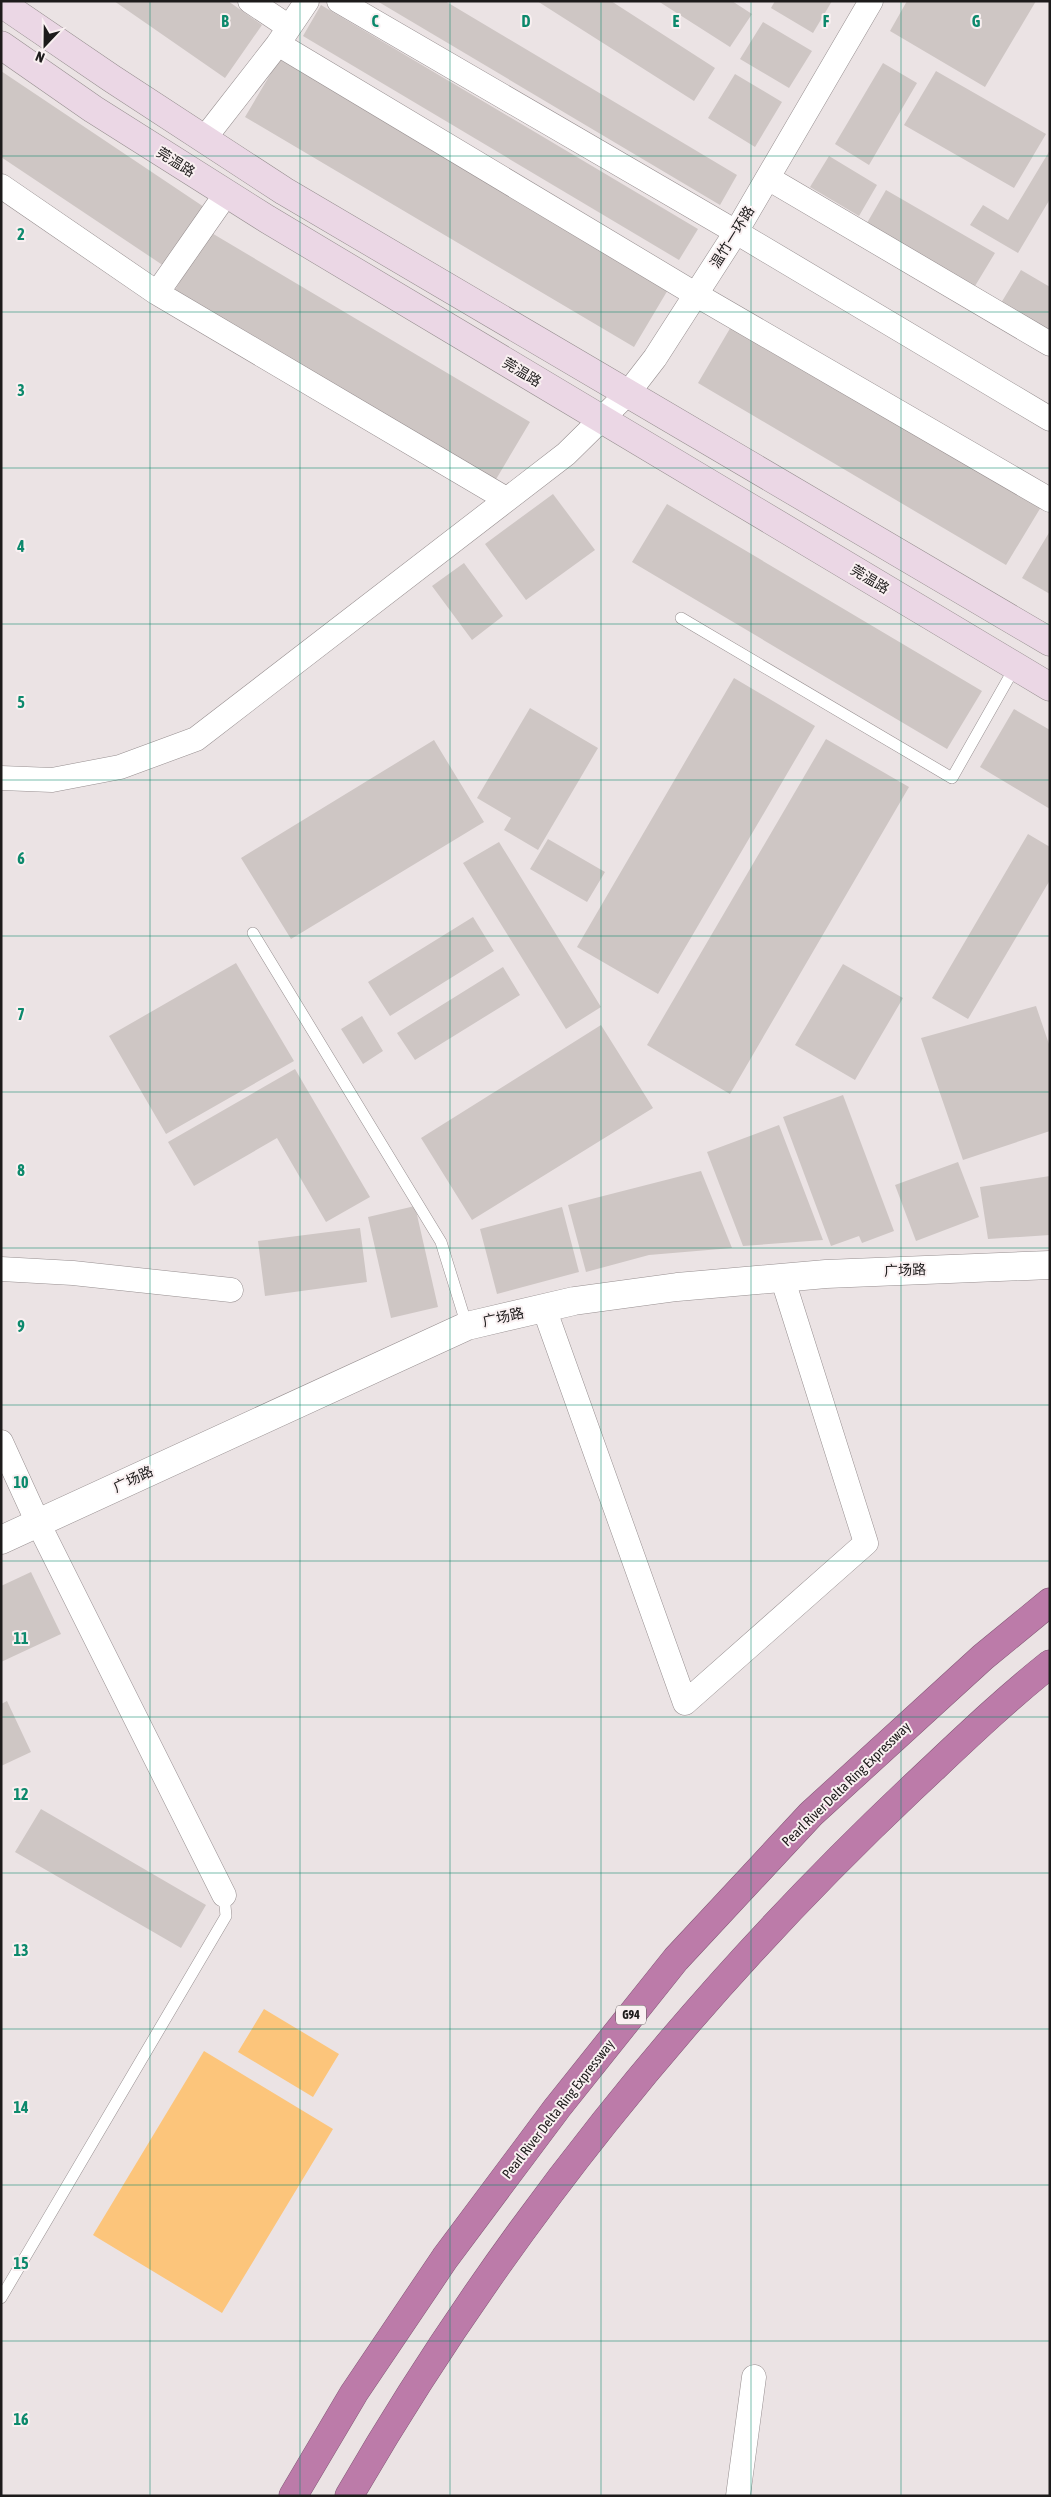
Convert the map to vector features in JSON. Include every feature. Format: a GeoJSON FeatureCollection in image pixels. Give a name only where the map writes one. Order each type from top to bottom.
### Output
{"type":"FeatureCollection","features":[{"type":"Feature","properties":{"kind":"highway","name":"Pearl River Delta Ring Expressway"},"geometry":{"type":"LineString","coordinates":[[293,2496],[354,2393],[445,2258],[557,2108],[676,1959],[811,1814],[983,1656],[1050,1602]]}},
{"type":"Feature","properties":{"kind":"highway"},"geometry":{"type":"LineString","coordinates":[[349,2496],[394,2418],[487,2281],[580,2152],[714,1991],[847,1850],[1011,1695],[1050,1664]]}},
{"type":"Feature","properties":{"kind":"main road"},"geometry":{"type":"LineString","coordinates":[[1,3],[110,78],[284,191],[1050,642]]}},
{"type":"Feature","properties":{"kind":"main road","name":"莞温路"},"geometry":{"type":"LineString","coordinates":[[1,45],[93,109],[226,194],[1050,687]]}},
{"type":"Feature","properties":{"kind":"street"},"geometry":{"type":"LineString","coordinates":[[250,1],[283,36],[695,294],[1050,500]]}},
{"type":"Feature","properties":{"kind":"street"},"geometry":{"type":"LineString","coordinates":[[204,139],[283,36],[307,1]]}},
{"type":"Feature","properties":{"kind":"street"},"geometry":{"type":"LineString","coordinates":[[339,1],[736,232],[1050,418]]}},
{"type":"Feature","properties":{"kind":"street","name":"温竹一环路"},"geometry":{"type":"LineString","coordinates":[[1,778],[52,780],[120,767],[196,739],[566,454],[628,393],[655,358],[736,232],[871,1]]}},
{"type":"Feature","properties":{"kind":"street"},"geometry":{"type":"LineString","coordinates":[[768,178],[1050,344]]}},
{"type":"Feature","properties":{"kind":"street"},"geometry":{"type":"LineString","coordinates":[[1,186],[157,293],[506,499]]}},
{"type":"Feature","properties":{"kind":"street"},"geometry":{"type":"LineString","coordinates":[[157,293],[226,194]]}},
{"type":"Feature","properties":{"kind":"street","name":"广场路"},"geometry":{"type":"LineString","coordinates":[[1,1540],[467,1326],[574,1301],[677,1287],[826,1274],[1050,1265]]}},
{"type":"Feature","properties":{"kind":"street"},"geometry":{"type":"LineString","coordinates":[[1,1269],[73,1273],[232,1290]]}},
{"type":"Feature","properties":{"kind":"street"},"geometry":{"type":"LineString","coordinates":[[544,1308],[685,1703],[866,1543],[782,1277]]}},
{"type":"Feature","properties":{"kind":"street"},"geometry":{"type":"LineString","coordinates":[[1,1442],[38,1523],[224,1895]]}},
{"type":"Feature","properties":{"kind":"street"},"geometry":{"type":"LineString","coordinates":[[738,2496],[754,2377]]}},
{"type":"Feature","properties":{"kind":"lane"},"geometry":{"type":"LineString","coordinates":[[681,618],[952,778],[1015,667]]}},
{"type":"Feature","properties":{"kind":"lane"},"geometry":{"type":"LineString","coordinates":[[253,933],[441,1242],[467,1326]]}},
{"type":"Feature","properties":{"kind":"lane"},"geometry":{"type":"LineString","coordinates":[[1,2298],[226,1916],[224,1895]]}},
{"type":"Feature","properties":{"kind":"shaded area"},"geometry":{"type":"Polygon","coordinates":[[[264,2009],[339,2054],[313,2097],[238,2052],[264,2009]]]}},
{"type":"Feature","properties":{"kind":"shaded area"},"geometry":{"type":"Polygon","coordinates":[[[204,2051],[333,2129],[222,2313],[93,2235],[204,2051]]]}},
{"type":"Feature","properties":{"kind":"building"},"geometry":{"type":"Polygon","coordinates":[[[114,1],[228,1],[262,25],[225,78],[114,1]]]}},
{"type":"Feature","properties":{"kind":"building"},"geometry":{"type":"Polygon","coordinates":[[[377,1],[445,1],[737,175],[720,205],[377,1]]]}},
{"type":"Feature","properties":{"kind":"building"},"geometry":{"type":"Polygon","coordinates":[[[537,1],[611,1],[715,68],[694,101],[537,1]]]}},
{"type":"Feature","properties":{"kind":"building"},"geometry":{"type":"Polygon","coordinates":[[[658,1],[732,1],[752,14],[730,47],[658,1]]]}},
{"type":"Feature","properties":{"kind":"building"},"geometry":{"type":"Polygon","coordinates":[[[775,1],[832,1],[813,33],[771,8],[775,1]]]}},
{"type":"Feature","properties":{"kind":"building"},"geometry":{"type":"Polygon","coordinates":[[[907,1],[1036,1],[985,87],[890,31],[907,1]]]}},
{"type":"Feature","properties":{"kind":"building"},"geometry":{"type":"Polygon","coordinates":[[[321,5],[698,229],[679,260],[303,36],[321,5]]]}},
{"type":"Feature","properties":{"kind":"building"},"geometry":{"type":"Polygon","coordinates":[[[763,22],[812,51],[789,88],[740,59],[763,22]]]}},
{"type":"Feature","properties":{"kind":"building"},"geometry":{"type":"Polygon","coordinates":[[[280,58],[669,288],[634,347],[245,117],[280,58]]]}},
{"type":"Feature","properties":{"kind":"building"},"geometry":{"type":"Polygon","coordinates":[[[883,63],[917,83],[869,165],[835,144],[883,63]]]}},
{"type":"Feature","properties":{"kind":"building"},"geometry":{"type":"Polygon","coordinates":[[[1,71],[207,209],[167,268],[1,157],[1,71]]]}},
{"type":"Feature","properties":{"kind":"building"},"geometry":{"type":"Polygon","coordinates":[[[936,71],[1046,134],[1014,188],[904,125],[936,71]]]}},
{"type":"Feature","properties":{"kind":"building"},"geometry":{"type":"Polygon","coordinates":[[[735,74],[782,102],[755,147],[708,118],[735,74]]]}},
{"type":"Feature","properties":{"kind":"building"},"geometry":{"type":"Polygon","coordinates":[[[1050,150],[1050,199],[1018,253],[970,225],[983,205],[1008,220],[1050,150]]]}},
{"type":"Feature","properties":{"kind":"building"},"geometry":{"type":"Polygon","coordinates":[[[829,156],[877,185],[859,216],[810,187],[829,156]]]}},
{"type":"Feature","properties":{"kind":"building"},"geometry":{"type":"Polygon","coordinates":[[[886,190],[995,253],[975,286],[867,223],[886,190]]]}},
{"type":"Feature","properties":{"kind":"building"},"geometry":{"type":"Polygon","coordinates":[[[210,232],[530,422],[495,481],[175,290],[210,232]]]}},
{"type":"Feature","properties":{"kind":"building"},"geometry":{"type":"Polygon","coordinates":[[[1021,270],[1050,287],[1050,332],[1001,303],[1021,270]]]}},
{"type":"Feature","properties":{"kind":"building"},"geometry":{"type":"Polygon","coordinates":[[[732,325],[1041,507],[1006,565],[698,383],[732,325]]]}},
{"type":"Feature","properties":{"kind":"building"},"geometry":{"type":"Polygon","coordinates":[[[553,494],[595,550],[526,600],[485,544],[553,494]]]}},
{"type":"Feature","properties":{"kind":"building"},"geometry":{"type":"Polygon","coordinates":[[[667,504],[982,691],[947,749],[632,562],[667,504]]]}},
{"type":"Feature","properties":{"kind":"building"},"geometry":{"type":"Polygon","coordinates":[[[1050,531],[1050,594],[1022,578],[1050,531]]]}},
{"type":"Feature","properties":{"kind":"building"},"geometry":{"type":"Polygon","coordinates":[[[464,563],[503,616],[472,640],[432,586],[464,563]]]}},
{"type":"Feature","properties":{"kind":"building"},"geometry":{"type":"Polygon","coordinates":[[[734,678],[815,726],[658,994],[577,947],[734,678]]]}},
{"type":"Feature","properties":{"kind":"building"},"geometry":{"type":"Polygon","coordinates":[[[530,708],[598,748],[538,850],[504,830],[511,818],[477,798],[530,708]]]}},
{"type":"Feature","properties":{"kind":"building"},"geometry":{"type":"Polygon","coordinates":[[[1014,709],[1050,730],[1050,809],[980,767],[1014,709]]]}},
{"type":"Feature","properties":{"kind":"building"},"geometry":{"type":"Polygon","coordinates":[[[826,739],[909,787],[730,1094],[647,1045],[826,739]]]}},
{"type":"Feature","properties":{"kind":"building"},"geometry":{"type":"Polygon","coordinates":[[[434,740],[484,822],[291,939],[241,858],[434,740]]]}},
{"type":"Feature","properties":{"kind":"building"},"geometry":{"type":"Polygon","coordinates":[[[1028,834],[1050,847],[1050,880],[968,1019],[932,998],[1028,834]]]}},
{"type":"Feature","properties":{"kind":"building"},"geometry":{"type":"Polygon","coordinates":[[[548,839],[605,872],[587,902],[530,869],[548,839]]]}},
{"type":"Feature","properties":{"kind":"building"},"geometry":{"type":"Polygon","coordinates":[[[499,842],[601,1007],[566,1029],[463,863],[499,842]]]}},
{"type":"Feature","properties":{"kind":"building"},"geometry":{"type":"Polygon","coordinates":[[[473,917],[494,951],[390,1016],[368,982],[473,917]]]}},
{"type":"Feature","properties":{"kind":"building"},"geometry":{"type":"Polygon","coordinates":[[[236,963],[294,1061],[166,1134],[109,1036],[236,963]]]}},
{"type":"Feature","properties":{"kind":"building"},"geometry":{"type":"Polygon","coordinates":[[[843,964],[903,998],[855,1080],[795,1045],[843,964]]]}},
{"type":"Feature","properties":{"kind":"building"},"geometry":{"type":"Polygon","coordinates":[[[503,967],[520,995],[415,1060],[397,1033],[503,967]]]}},
{"type":"Feature","properties":{"kind":"building"},"geometry":{"type":"Polygon","coordinates":[[[1036,1006],[1050,1047],[1050,1131],[963,1160],[921,1038],[1036,1006]]]}},
{"type":"Feature","properties":{"kind":"building"},"geometry":{"type":"Polygon","coordinates":[[[362,1016],[383,1051],[363,1064],[341,1029],[362,1016]]]}},
{"type":"Feature","properties":{"kind":"building"},"geometry":{"type":"Polygon","coordinates":[[[601,1025],[653,1108],[472,1220],[421,1138],[601,1025]]]}},
{"type":"Feature","properties":{"kind":"building"},"geometry":{"type":"Polygon","coordinates":[[[295,1069],[370,1197],[326,1222],[277,1138],[194,1186],[168,1142],[295,1069]]]}},
{"type":"Feature","properties":{"kind":"building"},"geometry":{"type":"Polygon","coordinates":[[[843,1095],[894,1231],[862,1243],[859,1236],[831,1246],[783,1117],[843,1095]]]}},
{"type":"Feature","properties":{"kind":"building"},"geometry":{"type":"Polygon","coordinates":[[[779,1125],[823,1240],[743,1246],[707,1152],[779,1125]]]}},
{"type":"Feature","properties":{"kind":"building"},"geometry":{"type":"Polygon","coordinates":[[[958,1162],[979,1217],[916,1241],[895,1185],[958,1162]]]}},
{"type":"Feature","properties":{"kind":"building"},"geometry":{"type":"Polygon","coordinates":[[[701,1171],[732,1248],[649,1255],[586,1272],[568,1205],[701,1171]]]}},
{"type":"Feature","properties":{"kind":"building"},"geometry":{"type":"Polygon","coordinates":[[[1050,1176],[1050,1235],[988,1239],[980,1187],[1050,1176]]]}},
{"type":"Feature","properties":{"kind":"building"},"geometry":{"type":"Polygon","coordinates":[[[415,1206],[438,1307],[391,1318],[368,1217],[415,1206]]]}},
{"type":"Feature","properties":{"kind":"building"},"geometry":{"type":"Polygon","coordinates":[[[562,1207],[579,1272],[497,1294],[480,1229],[562,1207]]]}},
{"type":"Feature","properties":{"kind":"building"},"geometry":{"type":"Polygon","coordinates":[[[360,1228],[367,1282],[265,1296],[258,1241],[360,1228]]]}},
{"type":"Feature","properties":{"kind":"building"},"geometry":{"type":"Polygon","coordinates":[[[31,1572],[61,1634],[1,1662],[1,1586],[31,1572]]]}},
{"type":"Feature","properties":{"kind":"building"},"geometry":{"type":"Polygon","coordinates":[[[7,1701],[31,1752],[1,1766],[1,1704],[7,1701]]]}},
{"type":"Feature","properties":{"kind":"building"},"geometry":{"type":"Polygon","coordinates":[[[41,1809],[206,1905],[181,1948],[15,1852],[41,1809]]]}}]}
